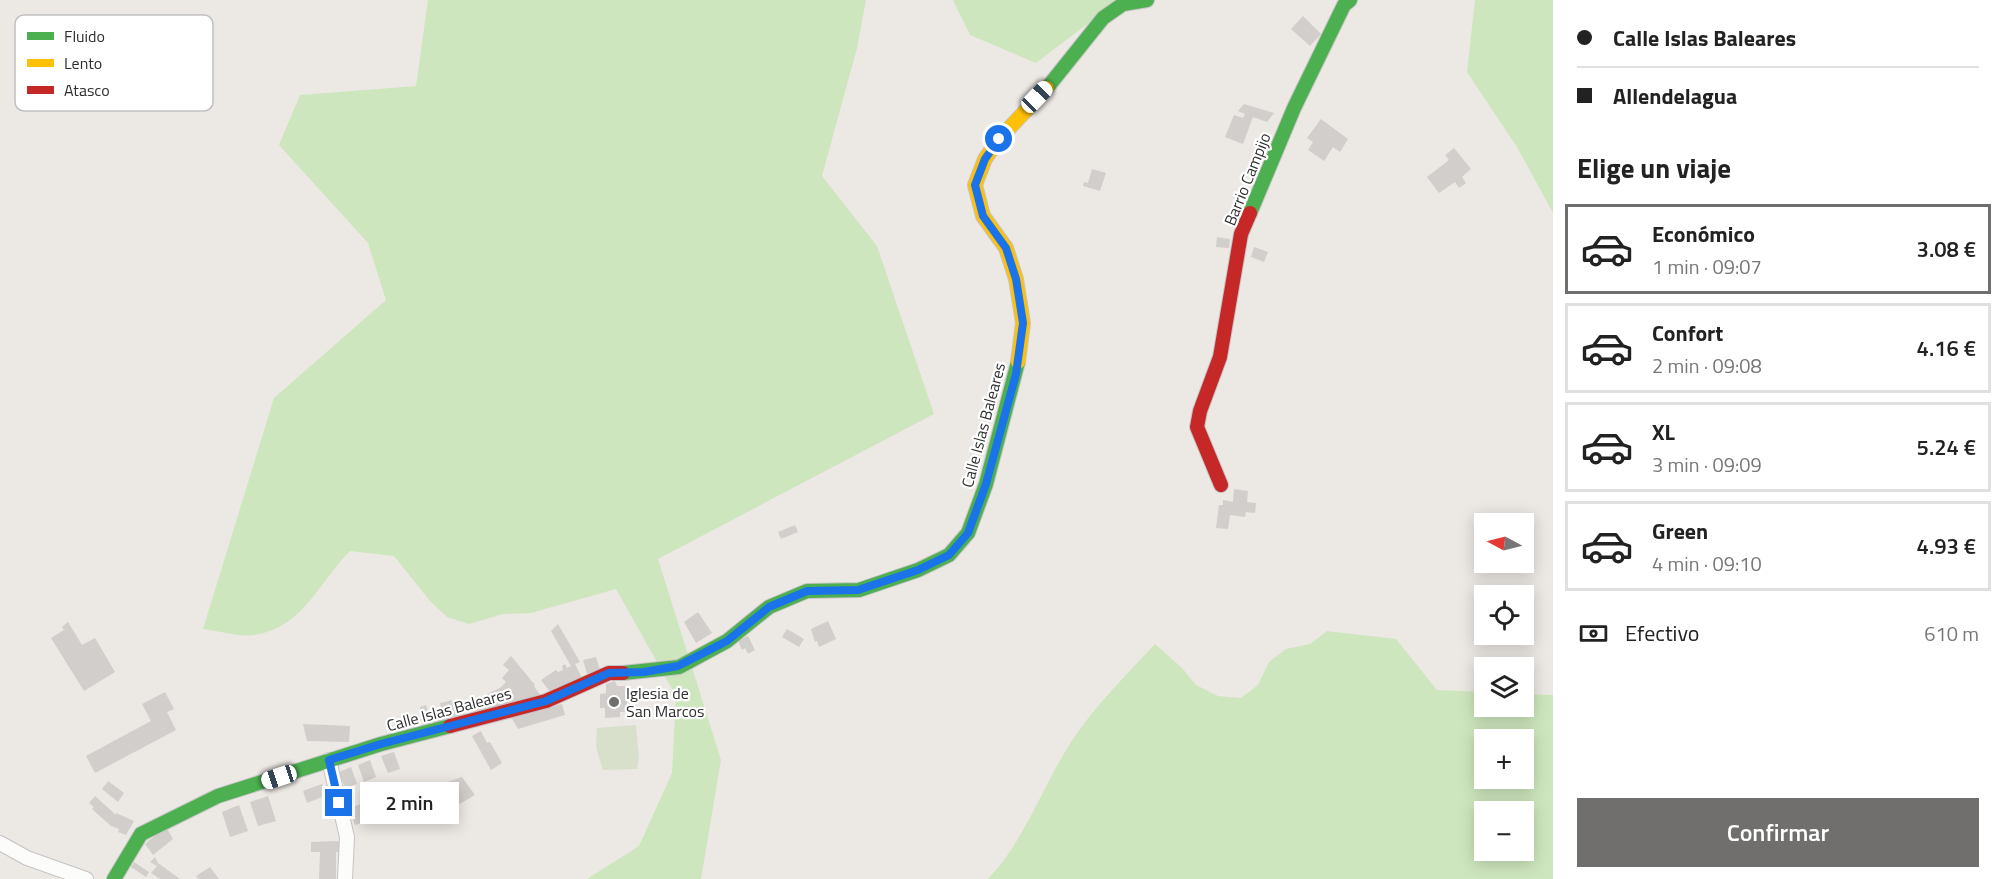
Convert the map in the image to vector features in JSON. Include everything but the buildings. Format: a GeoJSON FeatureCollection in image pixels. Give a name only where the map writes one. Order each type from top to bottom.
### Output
{"type":"FeatureCollection","features":[{"type":"Feature","properties":{"kind":"street","name":"Calle Islas Baleares"},"geometry":{"type":"LineString","coordinates":[[114,879],[141,834],[218,796],[381,744],[546,701],[609,673],[644,672],[678,666],[727,641],[769,607],[807,591],[858,590],[918,570],[949,555],[968,533],[986,484],[1016,374],[1023,323],[1016,279],[1006,248],[983,216],[975,185],[985,159],[1014,122],[1053,81],[1103,18],[1123,4],[1147,0]]}},
{"type":"Feature","properties":{"kind":"street","name":"Barrio Campijo"},"geometry":{"type":"LineString","coordinates":[[1221,485],[1197,427],[1200,411],[1220,357],[1241,234],[1294,108],[1344,4],[1350,0]]}},
{"type":"Feature","properties":{"kind":"street"},"geometry":{"type":"LineString","coordinates":[[329,760],[347,837],[345,879]]}},
{"type":"Feature","properties":{"kind":"street"},"geometry":{"type":"LineString","coordinates":[[0,843],[27,858],[86,879]]}},
{"type":"Feature","properties":{"kind":"green space"},"geometry":{"type":"Polygon","coordinates":[[[428,0],[866,0],[857,48],[822,176],[877,246],[934,414],[658,559],[721,760],[701,879],[587,879],[639,846],[672,773],[676,696],[616,589],[531,613],[503,614],[469,624],[447,617],[430,601],[394,556],[350,551],[298,614],[271,631],[254,635],[235,635],[203,629],[274,398],[386,300],[368,243],[279,145],[300,95],[416,86],[428,0]]]}},
{"type":"Feature","properties":{"kind":"green space"},"geometry":{"type":"Polygon","coordinates":[[[953,0],[1119,0],[1036,63],[970,35],[953,0]]]}},
{"type":"Feature","properties":{"kind":"green space"},"geometry":{"type":"Polygon","coordinates":[[[1475,0],[1553,0],[1553,213],[1517,147],[1467,72],[1475,0]]]}},
{"type":"Feature","properties":{"kind":"green space"},"geometry":{"type":"Polygon","coordinates":[[[1327,631],[1396,639],[1437,690],[1474,692],[1474,717],[1534,717],[1534,694],[1553,695],[1553,879],[988,879],[1001,864],[1023,830],[1061,759],[1080,729],[1155,644],[1182,668],[1196,685],[1218,696],[1241,698],[1258,685],[1269,662],[1286,649],[1310,644],[1327,631]]]}},
{"type":"Feature","properties":{"kind":"green space"},"geometry":{"type":"Polygon","coordinates":[[[636,725],[639,758],[637,769],[603,770],[596,747],[597,728],[636,725]]]}},
{"type":"Feature","properties":{"kind":"traffic: fast"},"geometry":{"type":"LineString","coordinates":[[1047,88],[1103,18],[1123,4],[1147,0]]}},
{"type":"Feature","properties":{"kind":"traffic: fast"},"geometry":{"type":"LineString","coordinates":[[1250,213],[1294,108],[1344,5],[1350,0]]}},
{"type":"Feature","properties":{"kind":"traffic: fast"},"geometry":{"type":"LineString","coordinates":[[623,673],[679,667],[727,641],[769,607],[807,591],[859,590],[918,570],[949,555],[968,533],[986,484],[1018,362]]}},
{"type":"Feature","properties":{"kind":"traffic: fast"},"geometry":{"type":"LineString","coordinates":[[114,879],[141,834],[218,796],[381,744],[450,726]]}},
{"type":"Feature","properties":{"kind":"traffic: slow"},"geometry":{"type":"LineString","coordinates":[[1018,362],[1023,323],[1016,279],[1006,248],[983,216],[975,185],[985,159],[999,139],[1047,88]]}},
{"type":"Feature","properties":{"kind":"traffic: jam"},"geometry":{"type":"LineString","coordinates":[[1221,485],[1197,427],[1200,411],[1220,357],[1241,234],[1250,213]]}},
{"type":"Feature","properties":{"kind":"traffic: jam"},"geometry":{"type":"LineString","coordinates":[[450,726],[546,701],[609,673],[623,673]]}},
{"type":"Feature","properties":{"kind":"place","name":"Iglesia de San Marcos"},"geometry":{"type":"Point","coordinates":[614,702]}},
{"type":"Feature","properties":{"kind":"route"},"geometry":{"type":"LineString","coordinates":[[339,803],[329,760],[546,701],[609,673],[644,672],[678,666],[727,641],[769,607],[807,591],[858,590],[918,570],[949,555],[968,533],[986,484],[1016,374],[1023,323],[1016,279],[1006,248],[983,216],[975,185],[985,159],[999,139]]}}]}
